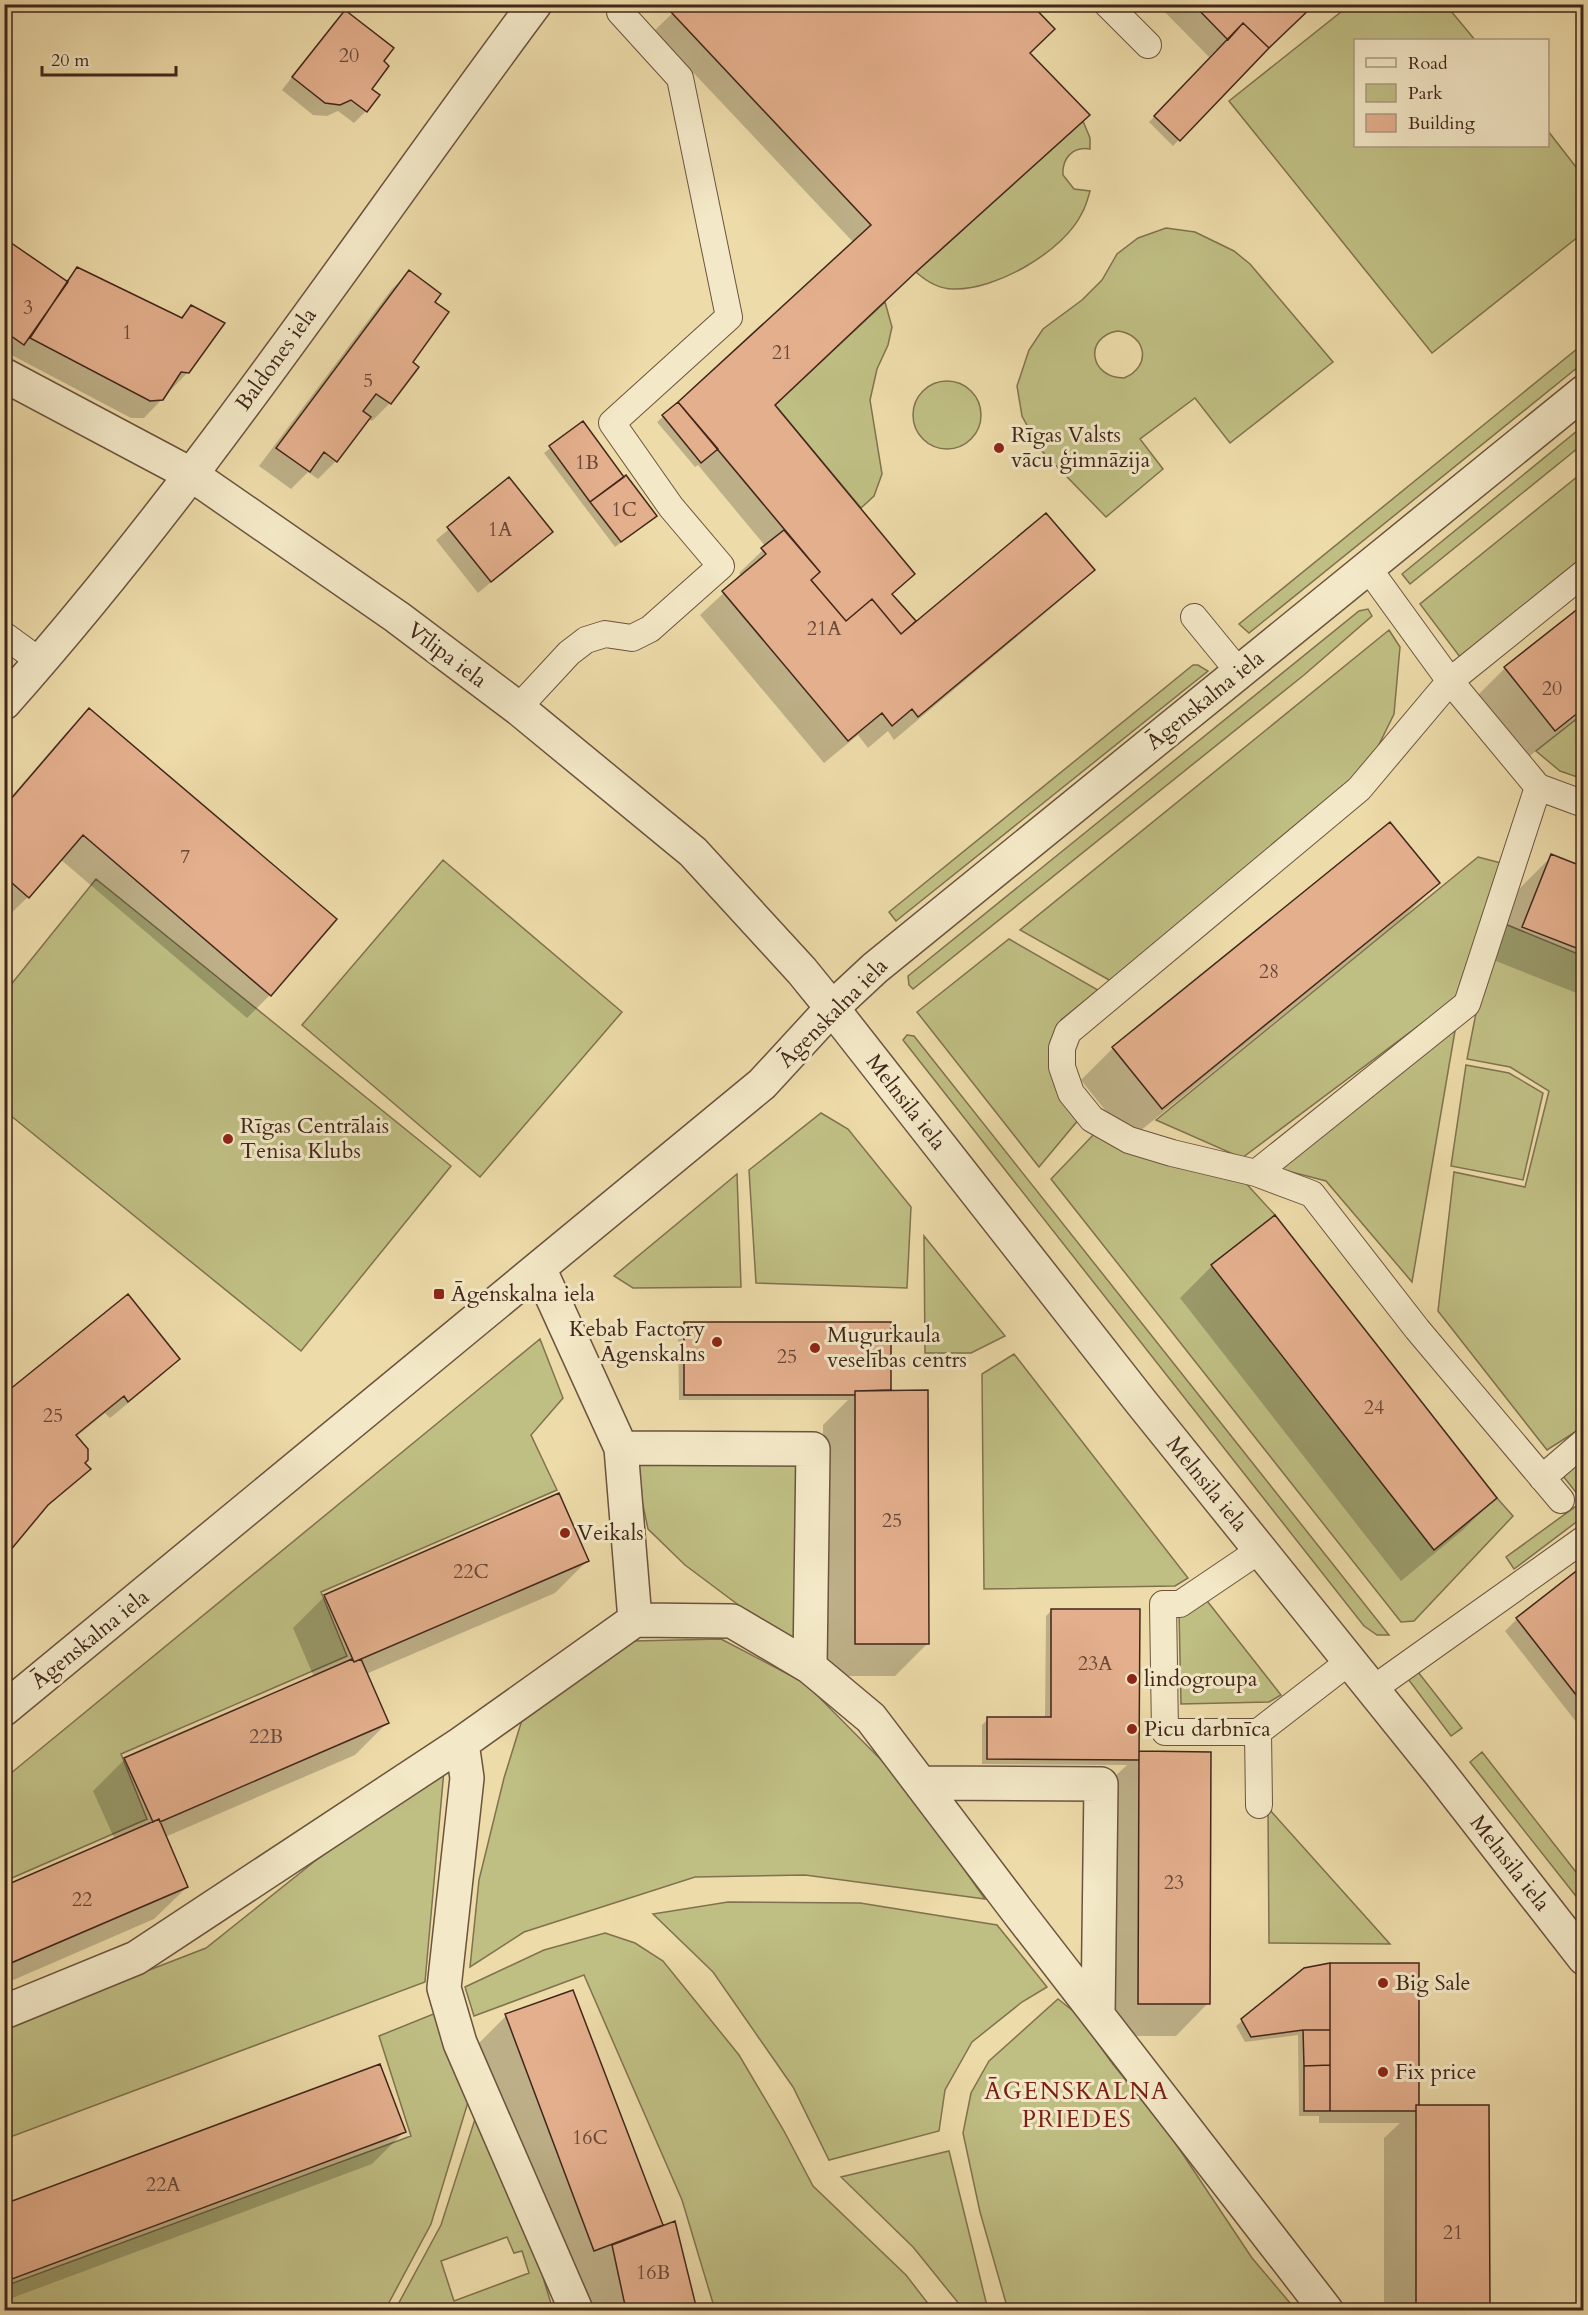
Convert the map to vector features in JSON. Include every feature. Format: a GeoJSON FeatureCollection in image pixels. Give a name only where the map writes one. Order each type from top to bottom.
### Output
{"type":"FeatureCollection","features":[{"type":"Feature","properties":{"kind":"street","name":"Baldones iela"},"geometry":{"type":"LineString","coordinates":[[4,703],[41,662],[192,475],[534,4]]}},
{"type":"Feature","properties":{"kind":"street","name":"Vīlipa iela"},"geometry":{"type":"LineString","coordinates":[[4,375],[192,475],[398,617],[518,708],[693,852],[802,970],[832,1008]]}},
{"type":"Feature","properties":{"kind":"street","name":"Āgenskalna iela"},"geometry":{"type":"LineString","coordinates":[[4,1709],[762,1084],[832,1008],[875,968],[1584,392]]}},
{"type":"Feature","properties":{"kind":"street","name":"Melnsila iela"},"geometry":{"type":"LineString","coordinates":[[832,1008],[1140,1402],[1373,1689],[1584,1958]]}},
{"type":"Feature","properties":{"kind":"street"},"geometry":{"type":"LineString","coordinates":[[540,1268],[621,1448],[635,1620]]}},
{"type":"Feature","properties":{"kind":"street"},"geometry":{"type":"LineString","coordinates":[[621,1448],[813,1449],[810,1667]]}},
{"type":"Feature","properties":{"kind":"street"},"geometry":{"type":"LineString","coordinates":[[4,2012],[136,1958],[462,1743],[635,1620],[732,1621],[810,1667],[871,1718],[1326,2310]]}},
{"type":"Feature","properties":{"kind":"street"},"geometry":{"type":"LineString","coordinates":[[462,1743],[467,1778],[444,1988],[460,2043],[576,2310]]}},
{"type":"Feature","properties":{"kind":"street"},"geometry":{"type":"LineString","coordinates":[[921,1783],[1101,1784],[1098,2015]]}},
{"type":"Feature","properties":{"kind":"lane"},"geometry":{"type":"LineString","coordinates":[[518,708],[569,653],[586,640],[605,634],[632,638],[650,629],[721,566],[670,507],[612,423],[729,317],[680,78],[620,12],[627,4]]}},
{"type":"Feature","properties":{"kind":"lane"},"geometry":{"type":"LineString","coordinates":[[1107,4],[1148,45]]}},
{"type":"Feature","properties":{"kind":"lane"},"geometry":{"type":"LineString","coordinates":[[1368,568],[1450,681],[1538,787],[1584,804]]}},
{"type":"Feature","properties":{"kind":"lane"},"geometry":{"type":"LineString","coordinates":[[1561,1500],[1417,1329],[1312,1194],[1256,1173],[1129,1140],[1092,1119],[1071,1093],[1062,1067],[1062,1048],[1068,1032],[1359,789],[1450,681],[1584,573]]}},
{"type":"Feature","properties":{"kind":"lane"},"geometry":{"type":"LineString","coordinates":[[1194,617],[1239,672]]}},
{"type":"Feature","properties":{"kind":"lane"},"geometry":{"type":"LineString","coordinates":[[4,635],[41,662]]}},
{"type":"Feature","properties":{"kind":"lane"},"geometry":{"type":"LineString","coordinates":[[1256,1173],[1467,1004],[1538,787]]}},
{"type":"Feature","properties":{"kind":"lane"},"geometry":{"type":"LineString","coordinates":[[1542,1478],[1584,1442]]}},
{"type":"Feature","properties":{"kind":"lane"},"geometry":{"type":"LineString","coordinates":[[1373,1689],[1584,1539]]}},
{"type":"Feature","properties":{"kind":"lane"},"geometry":{"type":"LineString","coordinates":[[1260,1550],[1180,1604],[1163,1604],[1164,1731],[1258,1731],[1350,1661]]}},
{"type":"Feature","properties":{"kind":"lane"},"geometry":{"type":"LineString","coordinates":[[1258,1731],[1259,1805]]}},
{"type":"Feature","properties":{"kind":"green space"},"geometry":{"type":"Polygon","coordinates":[[[1351,4],[1446,5],[1474,39],[1354,39],[1354,147],[1549,147],[1549,132],[1583,176],[1583,233],[1432,353],[1229,101],[1351,4]]]}},
{"type":"Feature","properties":{"kind":"green space"},"geometry":{"type":"Polygon","coordinates":[[[1083,121],[1090,138],[1090,149],[1078,150],[1069,155],[1064,164],[1063,175],[1074,189],[1090,191],[1082,213],[1060,241],[1044,254],[1008,276],[970,288],[943,288],[916,272],[1083,121]]]}},
{"type":"Feature","properties":{"kind":"green space"},"geometry":{"type":"Polygon","coordinates":[[[1166,228],[1195,232],[1234,251],[1250,264],[1333,362],[1230,443],[1195,398],[1140,439],[1163,469],[1106,517],[1039,448],[1022,416],[1017,386],[1029,350],[1043,329],[1082,300],[1102,280],[1117,254],[1138,238],[1166,228]],[[1117,331],[1106,335],[1099,341],[1095,349],[1095,357],[1104,372],[1124,378],[1139,366],[1142,359],[1140,344],[1127,333],[1117,331]]]}},
{"type":"Feature","properties":{"kind":"green space"},"geometry":{"type":"Polygon","coordinates":[[[885,302],[892,327],[888,345],[877,369],[870,400],[882,474],[874,496],[861,508],[775,405],[885,302]]]}},
{"type":"Feature","properties":{"kind":"green space"},"geometry":{"type":"Polygon","coordinates":[[[1583,344],[1583,363],[1249,633],[1239,624],[1583,344]]]}},
{"type":"Feature","properties":{"kind":"green space"},"geometry":{"type":"Polygon","coordinates":[[[947,381],[960,384],[971,391],[978,402],[981,415],[978,428],[971,439],[960,446],[947,449],[934,446],[923,439],[916,428],[913,415],[916,402],[923,391],[934,384],[947,381]]]}},
{"type":"Feature","properties":{"kind":"green space"},"geometry":{"type":"Polygon","coordinates":[[[1583,426],[1583,444],[1410,584],[1402,574],[1583,426]]]}},
{"type":"Feature","properties":{"kind":"green space"},"geometry":{"type":"Polygon","coordinates":[[[1583,472],[1583,559],[1460,657],[1420,604],[1583,472]]]}},
{"type":"Feature","properties":{"kind":"green space"},"geometry":{"type":"Polygon","coordinates":[[[1368,609],[1372,616],[1304,675],[913,989],[909,985],[908,976],[1359,611],[1368,609]]]}},
{"type":"Feature","properties":{"kind":"green space"},"geometry":{"type":"Polygon","coordinates":[[[1389,630],[1400,647],[1394,714],[1365,773],[1111,981],[1020,930],[1389,630]]]}},
{"type":"Feature","properties":{"kind":"green space"},"geometry":{"type":"Polygon","coordinates":[[[1193,665],[1198,665],[1208,671],[896,921],[889,912],[1193,665]]]}},
{"type":"Feature","properties":{"kind":"green space"},"geometry":{"type":"Polygon","coordinates":[[[1583,714],[1583,779],[1560,771],[1536,751],[1583,714]]]}},
{"type":"Feature","properties":{"kind":"green space"},"geometry":{"type":"Polygon","coordinates":[[[1478,857],[1501,863],[1457,997],[1242,1158],[1156,1120],[1478,857]]]}},
{"type":"Feature","properties":{"kind":"green space"},"geometry":{"type":"Polygon","coordinates":[[[443,860],[622,1012],[480,1177],[302,1025],[443,860]]]}},
{"type":"Feature","properties":{"kind":"green space","name":"Rīgas Centrālais Tenisa Klubs"},"geometry":{"type":"Polygon","coordinates":[[[96,879],[451,1166],[301,1351],[5,1111],[5,992],[96,879]]]}},
{"type":"Feature","properties":{"kind":"green space"},"geometry":{"type":"Polygon","coordinates":[[[1505,924],[1583,956],[1583,1427],[1547,1450],[1438,1311],[1454,1172],[1525,1187],[1549,1091],[1510,1067],[1467,1059],[1477,1008],[1505,924]]]}},
{"type":"Feature","properties":{"kind":"green space"},"geometry":{"type":"Polygon","coordinates":[[[1009,939],[1098,990],[1061,1020],[1051,1049],[1079,1119],[1039,1167],[917,1012],[1009,939]]]}},
{"type":"Feature","properties":{"kind":"green space"},"geometry":{"type":"Polygon","coordinates":[[[1456,1025],[1412,1282],[1326,1181],[1276,1168],[1456,1025]]]}},
{"type":"Feature","properties":{"kind":"green space"},"geometry":{"type":"Polygon","coordinates":[[[907,1035],[914,1036],[1389,1635],[1377,1635],[1364,1626],[903,1040],[907,1035]]]}},
{"type":"Feature","properties":{"kind":"green space"},"geometry":{"type":"Polygon","coordinates":[[[1466,1065],[1509,1073],[1543,1093],[1523,1180],[1451,1166],[1466,1065]]]}},
{"type":"Feature","properties":{"kind":"green space"},"geometry":{"type":"Polygon","coordinates":[[[821,1113],[848,1129],[911,1207],[907,1288],[756,1283],[749,1170],[821,1113]]]}},
{"type":"Feature","properties":{"kind":"green space"},"geometry":{"type":"Polygon","coordinates":[[[1095,1133],[1241,1178],[1275,1215],[1212,1265],[1434,1550],[1497,1498],[1513,1516],[1414,1621],[1401,1622],[1051,1179],[1095,1133]]]}},
{"type":"Feature","properties":{"kind":"green space"},"geometry":{"type":"Polygon","coordinates":[[[737,1174],[741,1287],[633,1288],[614,1276],[737,1174]]]}},
{"type":"Feature","properties":{"kind":"green space"},"geometry":{"type":"Polygon","coordinates":[[[924,1236],[1005,1336],[971,1353],[925,1353],[924,1236]]]}},
{"type":"Feature","properties":{"kind":"green space"},"geometry":{"type":"Polygon","coordinates":[[[540,1339],[563,1398],[531,1435],[557,1490],[321,1592],[347,1656],[121,1754],[147,1819],[5,1881],[5,1778],[540,1339]]]}},
{"type":"Feature","properties":{"kind":"green space"},"geometry":{"type":"Polygon","coordinates":[[[1014,1354],[1188,1578],[1175,1586],[984,1589],[982,1374],[1014,1354]]]}},
{"type":"Feature","properties":{"kind":"green space"},"geometry":{"type":"Polygon","coordinates":[[[633,1458],[808,1458],[804,1654],[685,1565],[648,1529],[633,1458]]]}},
{"type":"Feature","properties":{"kind":"green space"},"geometry":{"type":"Polygon","coordinates":[[[1583,1459],[1583,1501],[1563,1476],[1583,1459]]]}},
{"type":"Feature","properties":{"kind":"green space"},"geometry":{"type":"Polygon","coordinates":[[[1583,1501],[1583,1517],[1514,1569],[1506,1557],[1583,1501]]]}},
{"type":"Feature","properties":{"kind":"green space"},"geometry":{"type":"Polygon","coordinates":[[[1204,1597],[1281,1695],[1269,1702],[1181,1704],[1179,1611],[1204,1597]]]}},
{"type":"Feature","properties":{"kind":"green space"},"geometry":{"type":"Polygon","coordinates":[[[721,1639],[805,1683],[902,1781],[985,1899],[805,1875],[695,1877],[524,1932],[470,1967],[479,1880],[504,1778],[522,1720],[633,1641],[721,1639]]]}},
{"type":"Feature","properties":{"kind":"green space"},"geometry":{"type":"Polygon","coordinates":[[[1418,1672],[1462,1728],[1451,1736],[1408,1679],[1418,1672]]]}},
{"type":"Feature","properties":{"kind":"green space"},"geometry":{"type":"Polygon","coordinates":[[[1482,1752],[1583,1881],[1583,1905],[1470,1762],[1482,1752]]]}},
{"type":"Feature","properties":{"kind":"green space"},"geometry":{"type":"Polygon","coordinates":[[[444,1770],[425,1982],[5,2139],[5,2026],[206,1948],[315,1861],[444,1770]]]}},
{"type":"Feature","properties":{"kind":"green space"},"geometry":{"type":"Polygon","coordinates":[[[1268,1808],[1390,1944],[1269,1943],[1268,1808]]]}},
{"type":"Feature","properties":{"kind":"green space"},"geometry":{"type":"Polygon","coordinates":[[[728,1902],[860,1903],[997,1925],[1047,1987],[1022,2002],[972,2042],[945,2090],[939,2131],[829,2160],[793,2087],[713,1972],[653,1914],[728,1902]]]}},
{"type":"Feature","properties":{"kind":"green space"},"geometry":{"type":"Polygon","coordinates":[[[605,1933],[635,1943],[663,1961],[739,2055],[784,2131],[813,2186],[906,2275],[933,2310],[715,2310],[682,2200],[584,1975],[474,2016],[465,1987],[544,1950],[605,1933]]]}},
{"type":"Feature","properties":{"kind":"green space"},"geometry":{"type":"Polygon","coordinates":[[[1058,1999],[1077,2014],[1112,2063],[1172,2138],[1252,2258],[1296,2310],[1008,2310],[980,2212],[963,2133],[971,2093],[989,2061],[1058,1999]]]}},
{"type":"Feature","properties":{"kind":"green space"},"geometry":{"type":"Polygon","coordinates":[[[436,2013],[468,2102],[431,2224],[385,2310],[5,2310],[5,2286],[411,2136],[379,2036],[436,2013]]]}},
{"type":"Feature","properties":{"kind":"green space"},"geometry":{"type":"Polygon","coordinates":[[[476,2116],[535,2251],[553,2310],[395,2310],[441,2225],[476,2116]],[[507,2237],[441,2261],[454,2301],[529,2273],[522,2251],[514,2253],[507,2237]]]}},
{"type":"Feature","properties":{"kind":"green space"},"geometry":{"type":"Polygon","coordinates":[[[949,2151],[988,2310],[964,2310],[913,2247],[841,2177],[949,2151]]]}},
{"type":"Feature","properties":{"kind":"building"},"geometry":{"type":"Polygon","coordinates":[[[680,4],[1031,4],[1055,29],[1030,53],[1090,115],[916,272],[775,405],[915,574],[892,594],[916,621],[901,634],[872,599],[846,621],[811,580],[820,572],[678,402],[871,225],[671,12],[680,4]]]}},
{"type":"Feature","properties":{"kind":"building"},"geometry":{"type":"Polygon","coordinates":[[[1193,4],[1315,4],[1269,48],[1243,23],[1228,40],[1193,4]]]}},
{"type":"Feature","properties":{"kind":"building"},"geometry":{"type":"Polygon","coordinates":[[[345,10],[394,48],[384,61],[389,66],[372,89],[380,95],[367,112],[351,100],[340,105],[325,103],[292,77],[345,10]]]}},
{"type":"Feature","properties":{"kind":"building"},"geometry":{"type":"Polygon","coordinates":[[[1243,23],[1269,48],[1180,141],[1154,116],[1243,23]]]}},
{"type":"Feature","properties":{"kind":"building"},"geometry":{"type":"Polygon","coordinates":[[[4,238],[68,282],[24,345],[4,331],[4,238]]]}},
{"type":"Feature","properties":{"kind":"building"},"geometry":{"type":"Polygon","coordinates":[[[77,267],[182,318],[191,305],[225,323],[189,373],[181,372],[163,400],[150,401],[30,338],[77,267]]]}},
{"type":"Feature","properties":{"kind":"building"},"geometry":{"type":"Polygon","coordinates":[[[409,270],[441,294],[435,302],[449,312],[413,362],[419,367],[391,404],[376,394],[363,411],[371,417],[337,462],[324,452],[310,472],[276,448],[409,270]]]}},
{"type":"Feature","properties":{"kind":"building"},"geometry":{"type":"Polygon","coordinates":[[[678,402],[718,449],[701,463],[662,415],[678,402]]]}},
{"type":"Feature","properties":{"kind":"building"},"geometry":{"type":"Polygon","coordinates":[[[583,421],[624,477],[590,502],[549,446],[583,421]]]}},
{"type":"Feature","properties":{"kind":"building"},"geometry":{"type":"Polygon","coordinates":[[[626,475],[657,516],[621,542],[590,502],[626,475]]]}},
{"type":"Feature","properties":{"kind":"building"},"geometry":{"type":"Polygon","coordinates":[[[509,477],[553,532],[491,582],[447,527],[509,477]]]}},
{"type":"Feature","properties":{"kind":"building"},"geometry":{"type":"Polygon","coordinates":[[[1046,513],[1095,570],[918,717],[912,709],[892,726],[882,713],[848,741],[722,591],[766,554],[761,548],[784,530],[820,572],[811,580],[846,621],[872,599],[901,634],[1046,513]]]}},
{"type":"Feature","properties":{"kind":"building"},"geometry":{"type":"Polygon","coordinates":[[[1584,604],[1584,708],[1555,731],[1504,667],[1584,604]]]}},
{"type":"Feature","properties":{"kind":"building"},"geometry":{"type":"Polygon","coordinates":[[[89,708],[337,919],[271,996],[83,835],[29,898],[4,876],[4,807],[89,708]]]}},
{"type":"Feature","properties":{"kind":"building"},"geometry":{"type":"Polygon","coordinates":[[[1390,822],[1440,883],[1162,1109],[1112,1047],[1390,822]]]}},
{"type":"Feature","properties":{"kind":"building"},"geometry":{"type":"Polygon","coordinates":[[[1551,854],[1584,867],[1584,951],[1522,927],[1551,854]]]}},
{"type":"Feature","properties":{"kind":"building"},"geometry":{"type":"Polygon","coordinates":[[[1275,1215],[1497,1498],[1434,1550],[1211,1265],[1275,1215]]]}},
{"type":"Feature","properties":{"kind":"building"},"geometry":{"type":"Polygon","coordinates":[[[128,1294],[180,1359],[128,1402],[124,1396],[76,1435],[88,1449],[88,1460],[85,1463],[91,1469],[48,1505],[4,1558],[4,1394],[128,1294]]]}},
{"type":"Feature","properties":{"kind":"building"},"geometry":{"type":"Polygon","coordinates":[[[684,1322],[891,1322],[891,1390],[855,1391],[855,1395],[684,1395],[684,1322]]]}},
{"type":"Feature","properties":{"kind":"building"},"geometry":{"type":"Polygon","coordinates":[[[928,1390],[929,1644],[855,1644],[855,1391],[928,1390]]]}},
{"type":"Feature","properties":{"kind":"building"},"geometry":{"type":"Polygon","coordinates":[[[559,1493],[589,1561],[354,1662],[324,1595],[559,1493]]]}},
{"type":"Feature","properties":{"kind":"building"},"geometry":{"type":"Polygon","coordinates":[[[1584,1565],[1584,1705],[1516,1618],[1584,1565]]]}},
{"type":"Feature","properties":{"kind":"building"},"geometry":{"type":"Polygon","coordinates":[[[1051,1609],[1140,1609],[1139,1760],[987,1759],[987,1717],[1051,1717],[1051,1609]]]}},
{"type":"Feature","properties":{"kind":"building"},"geometry":{"type":"Polygon","coordinates":[[[352,1659],[354,1662],[361,1659],[389,1723],[160,1822],[159,1819],[153,1822],[124,1758],[352,1659]]]}},
{"type":"Feature","properties":{"kind":"building"},"geometry":{"type":"Polygon","coordinates":[[[1139,1751],[1211,1752],[1210,2004],[1138,2004],[1139,1751]]]}},
{"type":"Feature","properties":{"kind":"building"},"geometry":{"type":"Polygon","coordinates":[[[159,1819],[188,1887],[4,1966],[4,1886],[159,1819]]]}},
{"type":"Feature","properties":{"kind":"building"},"geometry":{"type":"Polygon","coordinates":[[[1330,1963],[1419,1963],[1419,2105],[1416,2105],[1416,2111],[1330,2111],[1330,1963]]]}},
{"type":"Feature","properties":{"kind":"building"},"geometry":{"type":"Polygon","coordinates":[[[1330,1963],[1330,2030],[1303,2030],[1251,2037],[1241,2019],[1304,1968],[1330,1963]]]}},
{"type":"Feature","properties":{"kind":"building"},"geometry":{"type":"Polygon","coordinates":[[[573,1990],[663,2225],[594,2251],[505,2014],[573,1990]]]}},
{"type":"Feature","properties":{"kind":"building"},"geometry":{"type":"Polygon","coordinates":[[[1303,2030],[1330,2030],[1330,2065],[1304,2066],[1303,2030]]]}},
{"type":"Feature","properties":{"kind":"building"},"geometry":{"type":"Polygon","coordinates":[[[380,2064],[406,2132],[4,2282],[4,2204],[380,2064]]]}},
{"type":"Feature","properties":{"kind":"building"},"geometry":{"type":"Polygon","coordinates":[[[1330,2065],[1330,2111],[1304,2111],[1304,2066],[1330,2065]]]}},
{"type":"Feature","properties":{"kind":"building"},"geometry":{"type":"Polygon","coordinates":[[[1416,2105],[1489,2105],[1490,2310],[1416,2310],[1416,2105]]]}},
{"type":"Feature","properties":{"kind":"building"},"geometry":{"type":"Polygon","coordinates":[[[675,2221],[697,2310],[626,2310],[612,2245],[675,2221]]]}},
{"type":"Feature","properties":{"kind":"place","name":"Rīgas Valsts vācu ģimnāzija"},"geometry":{"type":"Point","coordinates":[999,448]}},
{"type":"Feature","properties":{"kind":"place","name":"Rīgas Centrālais Tenisa Klubs"},"geometry":{"type":"Point","coordinates":[228,1139]}},
{"type":"Feature","properties":{"kind":"place","name":"Āgenskalna iela"},"geometry":{"type":"Point","coordinates":[439,1294]}},
{"type":"Feature","properties":{"kind":"place","name":"Kebab Factory Āgenskalns"},"geometry":{"type":"Point","coordinates":[717,1342]}},
{"type":"Feature","properties":{"kind":"place","name":"Mugurkaula veselības centrs"},"geometry":{"type":"Point","coordinates":[815,1348]}},
{"type":"Feature","properties":{"kind":"place","name":"Veikals"},"geometry":{"type":"Point","coordinates":[565,1533]}},
{"type":"Feature","properties":{"kind":"place","name":"lindogroupa"},"geometry":{"type":"Point","coordinates":[1132,1679]}},
{"type":"Feature","properties":{"kind":"place","name":"Picu darbnīca"},"geometry":{"type":"Point","coordinates":[1132,1729]}},
{"type":"Feature","properties":{"kind":"place","name":"Big Sale"},"geometry":{"type":"Point","coordinates":[1383,1983]}},
{"type":"Feature","properties":{"kind":"place","name":"Fix price"},"geometry":{"type":"Point","coordinates":[1383,2072]}},
{"type":"Feature","properties":{"kind":"district","name":"ĀGENSKALNA PRIEDES"},"geometry":{"type":"Point","coordinates":[1077,2105]}}]}
